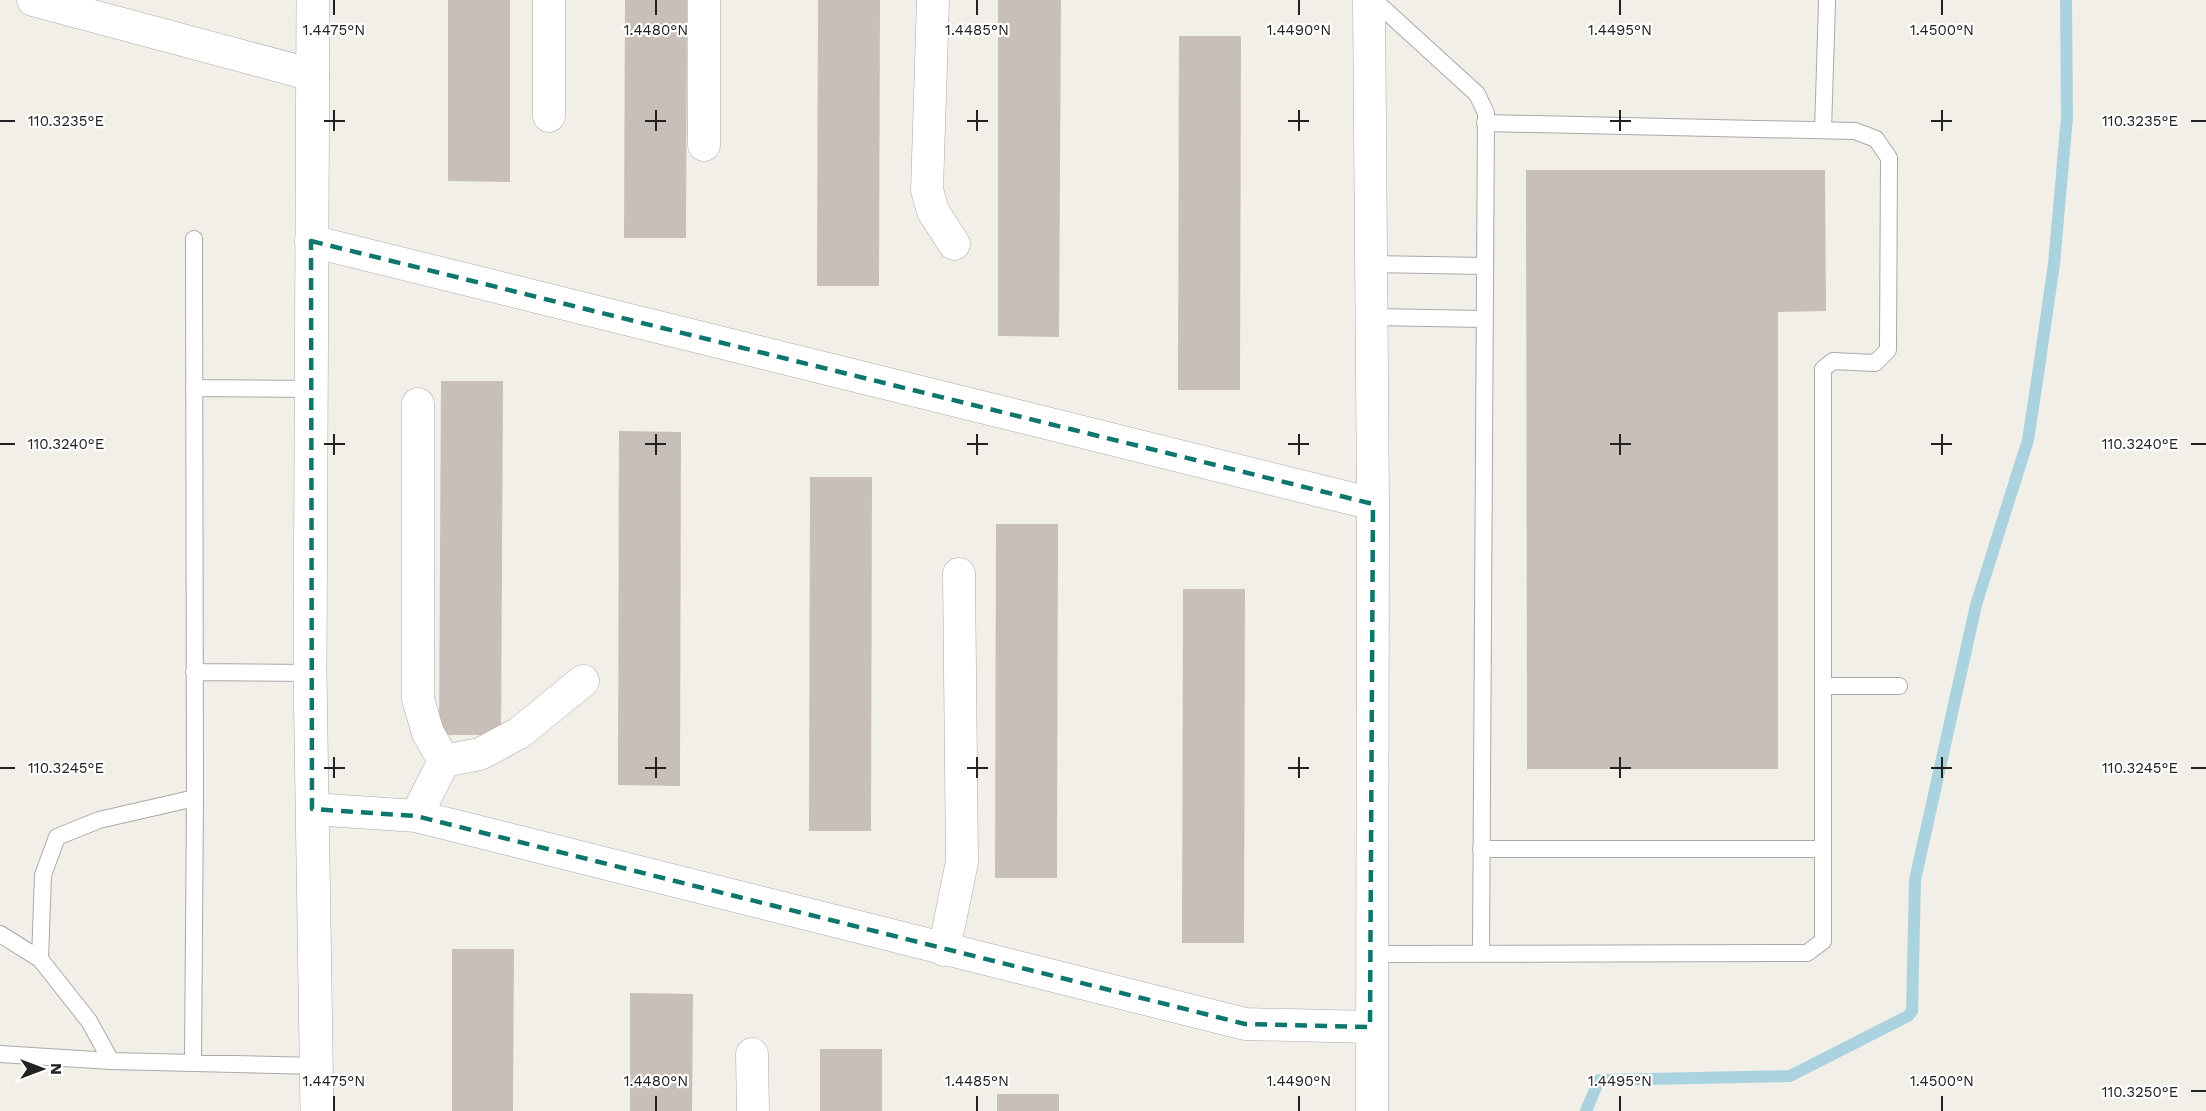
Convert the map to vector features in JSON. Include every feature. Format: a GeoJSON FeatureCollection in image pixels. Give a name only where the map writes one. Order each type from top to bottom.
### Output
{"type":"FeatureCollection","features":[{"type":"Feature","properties":{"kind":"street"},"geometry":{"type":"LineString","coordinates":[[33,0],[313,75]]}},
{"type":"Feature","properties":{"kind":"street"},"geometry":{"type":"LineString","coordinates":[[313,0],[310,673],[317,1111]]}},
{"type":"Feature","properties":{"kind":"street"},"geometry":{"type":"LineString","coordinates":[[549,0],[549,116]]}},
{"type":"Feature","properties":{"kind":"street"},"geometry":{"type":"LineString","coordinates":[[704,0],[704,145]]}},
{"type":"Feature","properties":{"kind":"street"},"geometry":{"type":"LineString","coordinates":[[933,0],[927,190],[933,211],[954,244]]}},
{"type":"Feature","properties":{"kind":"street"},"geometry":{"type":"LineString","coordinates":[[1369,0],[1373,504],[1370,1027],[1372,1111]]}},
{"type":"Feature","properties":{"kind":"street"},"geometry":{"type":"LineString","coordinates":[[311,241],[1373,504]]}},
{"type":"Feature","properties":{"kind":"street"},"geometry":{"type":"LineString","coordinates":[[418,404],[418,699],[428,734],[444,761]]}},
{"type":"Feature","properties":{"kind":"street"},"geometry":{"type":"LineString","coordinates":[[944,950],[962,862],[959,574]]}},
{"type":"Feature","properties":{"kind":"street"},"geometry":{"type":"LineString","coordinates":[[444,761],[480,754],[519,734],[583,681]]}},
{"type":"Feature","properties":{"kind":"street"},"geometry":{"type":"LineString","coordinates":[[416,816],[444,761]]}},
{"type":"Feature","properties":{"kind":"street"},"geometry":{"type":"LineString","coordinates":[[312,809],[416,816],[1245,1024],[1370,1027]]}},
{"type":"Feature","properties":{"kind":"street"},"geometry":{"type":"LineString","coordinates":[[752,1054],[753,1111]]}},
{"type":"Feature","properties":{"kind":"lane"},"geometry":{"type":"LineString","coordinates":[[1374,0],[1477,94],[1486,113],[1481,953]]}},
{"type":"Feature","properties":{"kind":"lane"},"geometry":{"type":"LineString","coordinates":[[1823,130],[1827,2]]}},
{"type":"Feature","properties":{"kind":"lane"},"geometry":{"type":"LineString","coordinates":[[1371,954],[1807,953],[1823,941],[1823,369],[1833,361],[1875,363],[1888,350],[1889,158],[1876,139],[1856,131],[1485,123]]}},
{"type":"Feature","properties":{"kind":"lane"},"geometry":{"type":"LineString","coordinates":[[193,1062],[194,239]]}},
{"type":"Feature","properties":{"kind":"lane"},"geometry":{"type":"LineString","coordinates":[[1371,264],[1484,266]]}},
{"type":"Feature","properties":{"kind":"lane"},"geometry":{"type":"LineString","coordinates":[[1372,317],[1484,319]]}},
{"type":"Feature","properties":{"kind":"lane"},"geometry":{"type":"LineString","coordinates":[[194,388],[312,388]]}},
{"type":"Feature","properties":{"kind":"lane"},"geometry":{"type":"LineString","coordinates":[[194,672],[310,673]]}},
{"type":"Feature","properties":{"kind":"lane"},"geometry":{"type":"LineString","coordinates":[[1823,686],[1899,686]]}},
{"type":"Feature","properties":{"kind":"lane"},"geometry":{"type":"LineString","coordinates":[[39,959],[43,875],[57,837],[109,817],[195,798]]}},
{"type":"Feature","properties":{"kind":"lane"},"geometry":{"type":"LineString","coordinates":[[1481,849],[1823,849]]}},
{"type":"Feature","properties":{"kind":"lane"},"geometry":{"type":"LineString","coordinates":[[0,934],[39,959],[89,1022],[111,1061]]}},
{"type":"Feature","properties":{"kind":"lane"},"geometry":{"type":"LineString","coordinates":[[0,1054],[111,1061],[318,1066]]}},
{"type":"Feature","properties":{"kind":"highlighted area"},"geometry":{"type":"Polygon","coordinates":[[[311,241],[1373,504],[1370,1027],[1245,1024],[416,816],[312,809],[311,241]]]}},
{"type":"Feature","properties":{"kind":"building"},"geometry":{"type":"Polygon","coordinates":[[[448,0],[510,0],[510,182],[448,181],[448,0]]]}},
{"type":"Feature","properties":{"kind":"building"},"geometry":{"type":"Polygon","coordinates":[[[625,0],[687,0],[686,238],[624,238],[625,0]]]}},
{"type":"Feature","properties":{"kind":"building"},"geometry":{"type":"Polygon","coordinates":[[[818,0],[880,0],[879,286],[817,286],[818,0]]]}},
{"type":"Feature","properties":{"kind":"building"},"geometry":{"type":"Polygon","coordinates":[[[998,0],[1061,0],[1059,337],[998,336],[998,0]]]}},
{"type":"Feature","properties":{"kind":"building"},"geometry":{"type":"Polygon","coordinates":[[[1179,36],[1241,36],[1240,390],[1178,390],[1179,36]]]}},
{"type":"Feature","properties":{"kind":"building"},"geometry":{"type":"Polygon","coordinates":[[[1526,170],[1825,170],[1826,311],[1778,312],[1778,769],[1527,769],[1526,170]]]}},
{"type":"Feature","properties":{"kind":"building"},"geometry":{"type":"Polygon","coordinates":[[[441,381],[503,381],[501,735],[439,735],[441,381]]]}},
{"type":"Feature","properties":{"kind":"building"},"geometry":{"type":"Polygon","coordinates":[[[619,431],[681,432],[680,786],[618,785],[619,431]]]}},
{"type":"Feature","properties":{"kind":"building"},"geometry":{"type":"Polygon","coordinates":[[[810,477],[872,477],[871,831],[809,831],[810,477]]]}},
{"type":"Feature","properties":{"kind":"building"},"geometry":{"type":"Polygon","coordinates":[[[996,524],[1058,524],[1057,878],[995,878],[996,524]]]}},
{"type":"Feature","properties":{"kind":"building"},"geometry":{"type":"Polygon","coordinates":[[[1183,589],[1245,589],[1244,943],[1182,943],[1183,589]]]}},
{"type":"Feature","properties":{"kind":"building"},"geometry":{"type":"Polygon","coordinates":[[[452,949],[514,949],[513,1111],[452,1111],[452,949]]]}},
{"type":"Feature","properties":{"kind":"building"},"geometry":{"type":"Polygon","coordinates":[[[630,993],[693,994],[692,1111],[630,1111],[630,993]]]}},
{"type":"Feature","properties":{"kind":"building"},"geometry":{"type":"Polygon","coordinates":[[[820,1049],[882,1049],[882,1111],[820,1111],[820,1049]]]}},
{"type":"Feature","properties":{"kind":"building"},"geometry":{"type":"Polygon","coordinates":[[[997,1094],[1059,1094],[1059,1111],[997,1111],[997,1094]]]}},
{"type":"Feature","properties":{"kind":"waterway"},"geometry":{"type":"LineString","coordinates":[[1586,1111],[1599,1080],[1790,1076],[1908,1016],[1912,1011],[1915,880],[1976,605],[2028,440],[2037,381],[2054,264],[2067,117],[2066,0]]}}]}
